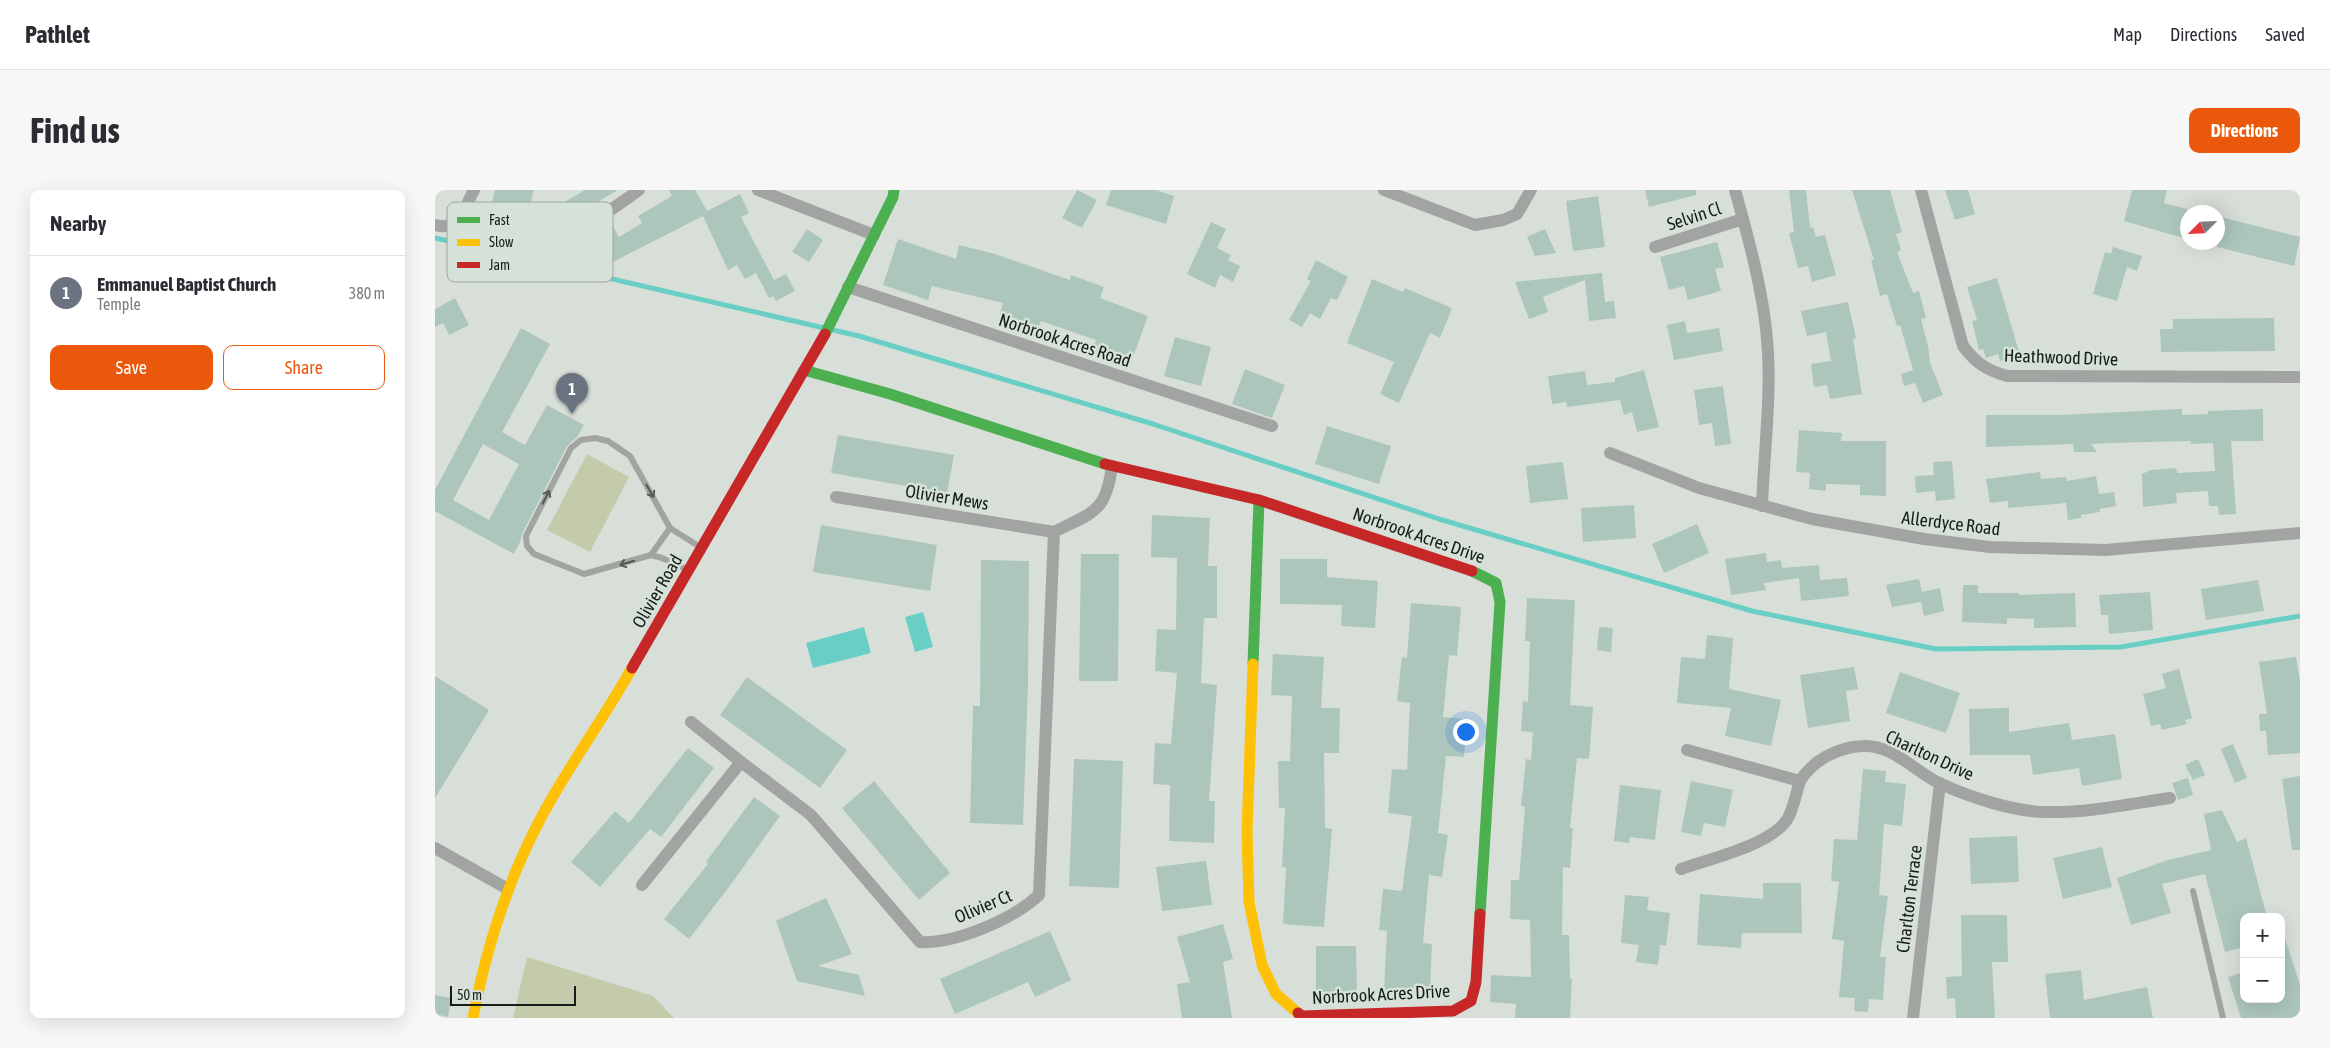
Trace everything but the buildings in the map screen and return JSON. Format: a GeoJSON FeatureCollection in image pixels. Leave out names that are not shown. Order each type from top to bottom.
{"type":"FeatureCollection","features":[{"type":"Feature","properties":{"kind":"street"},"geometry":{"type":"LineString","coordinates":[[468,202],[474,190]]}},
{"type":"Feature","properties":{"kind":"street"},"geometry":{"type":"LineString","coordinates":[[613,208],[639,190]]}},
{"type":"Feature","properties":{"kind":"street"},"geometry":{"type":"LineString","coordinates":[[759,190],[874,234]]}},
{"type":"Feature","properties":{"kind":"street","name":"Olivier Road"},"geometry":{"type":"LineString","coordinates":[[473,1018],[479,985],[507,889],[543,814],[625,681],[804,370],[814,356],[893,197],[894,190]]}},
{"type":"Feature","properties":{"kind":"street"},"geometry":{"type":"LineString","coordinates":[[1384,190],[1475,225],[1503,220],[1517,214],[1531,190]]}},
{"type":"Feature","properties":{"kind":"street"},"geometry":{"type":"LineString","coordinates":[[1735,190],[1753,261],[1767,338],[1767,392],[1761,506]]}},
{"type":"Feature","properties":{"kind":"street","name":"Heathwood Drive"},"geometry":{"type":"LineString","coordinates":[[1921,190],[1963,346],[1974,360],[1989,371],[2007,376],[2300,377]]}},
{"type":"Feature","properties":{"kind":"street","name":"Selvin Cl"},"geometry":{"type":"LineString","coordinates":[[1655,247],[1743,219]]}},
{"type":"Feature","properties":{"kind":"street","name":"Norbrook Acres Road"},"geometry":{"type":"LineString","coordinates":[[848,287],[1271,426]]}},
{"type":"Feature","properties":{"kind":"street","name":"Norbrook Acres Drive"},"geometry":{"type":"LineString","coordinates":[[804,370],[890,394],[1112,466],[1259,500],[1482,574],[1496,583],[1500,602],[1476,982],[1471,1001],[1453,1011],[1302,1016],[1276,994],[1262,965],[1249,902],[1247,831],[1259,500]]}},
{"type":"Feature","properties":{"kind":"street","name":"Allerdyce Road"},"geometry":{"type":"LineString","coordinates":[[1610,453],[1699,488],[1812,519],[1925,539],[1990,547],[2105,550],[2300,533]]}},
{"type":"Feature","properties":{"kind":"street"},"geometry":{"type":"LineString","coordinates":[[1054,532],[1098,509],[1109,488],[1112,466]]}},
{"type":"Feature","properties":{"kind":"street","name":"Olivier Mews"},"geometry":{"type":"LineString","coordinates":[[835,497],[1054,532]]}},
{"type":"Feature","properties":{"kind":"street","name":"Olivier Ct"},"geometry":{"type":"LineString","coordinates":[[691,722],[811,815],[920,942],[937,943],[1011,916],[1027,906],[1039,895],[1054,532]]}},
{"type":"Feature","properties":{"kind":"street","name":"Charlton Drive"},"geometry":{"type":"LineString","coordinates":[[1800,781],[1809,767],[1826,756],[1865,745],[1884,751],[1940,783],[2005,806],[2045,812],[2085,811],[2170,798]]}},
{"type":"Feature","properties":{"kind":"street"},"geometry":{"type":"LineString","coordinates":[[1681,869],[1755,843],[1776,831],[1787,819],[1800,781],[1687,750]]}},
{"type":"Feature","properties":{"kind":"street"},"geometry":{"type":"LineString","coordinates":[[642,885],[741,762]]}},
{"type":"Feature","properties":{"kind":"street","name":"Charlton Terrace"},"geometry":{"type":"LineString","coordinates":[[1913,1018],[1940,783]]}},
{"type":"Feature","properties":{"kind":"street"},"geometry":{"type":"LineString","coordinates":[[435,848],[507,889]]}},
{"type":"Feature","properties":{"kind":"lane"},"geometry":{"type":"LineString","coordinates":[[689,570],[651,555],[584,574],[534,554],[527,546],[526,536],[571,448],[581,440],[595,438],[608,441],[630,456],[670,528],[701,549]]}},
{"type":"Feature","properties":{"kind":"lane"},"geometry":{"type":"LineString","coordinates":[[651,555],[670,528]]}},
{"type":"Feature","properties":{"kind":"lane"},"geometry":{"type":"LineString","coordinates":[[2193,891],[2223,1018]]}},
{"type":"Feature","properties":{"kind":"green space"},"geometry":{"type":"Polygon","coordinates":[[[587,454],[629,477],[590,552],[547,530],[587,454]]]}},
{"type":"Feature","properties":{"kind":"green space"},"geometry":{"type":"Polygon","coordinates":[[[527,957],[653,996],[674,1018],[513,1018],[527,957]]]}},
{"type":"Feature","properties":{"kind":"water"},"geometry":{"type":"Polygon","coordinates":[[[923,612],[933,647],[915,652],[905,617],[923,612]]]}},
{"type":"Feature","properties":{"kind":"water"},"geometry":{"type":"Polygon","coordinates":[[[864,627],[871,653],[813,668],[806,643],[864,627]]]}},
{"type":"Feature","properties":{"kind":"waterway"},"geometry":{"type":"LineString","coordinates":[[435,238],[447,241]]}},
{"type":"Feature","properties":{"kind":"waterway"},"geometry":{"type":"LineString","coordinates":[[613,279],[859,336],[1153,424],[1439,519],[1752,611],[1936,649],[2121,647],[2300,616]]}},
{"type":"Feature","properties":{"kind":"traffic: fast"},"geometry":{"type":"LineString","coordinates":[[825,334],[893,197],[894,190]]}},
{"type":"Feature","properties":{"kind":"traffic: fast"},"geometry":{"type":"LineString","coordinates":[[804,370],[890,394],[1105,464]]}},
{"type":"Feature","properties":{"kind":"traffic: fast"},"geometry":{"type":"LineString","coordinates":[[1253,664],[1259,500]]}},
{"type":"Feature","properties":{"kind":"traffic: fast"},"geometry":{"type":"LineString","coordinates":[[1472,571],[1496,583],[1500,602],[1480,914]]}},
{"type":"Feature","properties":{"kind":"traffic: slow"},"geometry":{"type":"LineString","coordinates":[[1253,664],[1247,831],[1249,902],[1262,965],[1276,994],[1298,1013]]}},
{"type":"Feature","properties":{"kind":"traffic: slow"},"geometry":{"type":"LineString","coordinates":[[473,1018],[478,992],[500,913],[531,838],[553,795],[632,668]]}},
{"type":"Feature","properties":{"kind":"traffic: jam"},"geometry":{"type":"LineString","coordinates":[[632,668],[825,334]]}},
{"type":"Feature","properties":{"kind":"traffic: jam"},"geometry":{"type":"LineString","coordinates":[[1105,464],[1259,500],[1472,571]]}},
{"type":"Feature","properties":{"kind":"traffic: jam"},"geometry":{"type":"LineString","coordinates":[[1298,1013],[1302,1016],[1453,1011],[1471,1001],[1476,982],[1480,914]]}},
{"type":"Feature","properties":{"kind":"place","name":"Emmanuel Baptist Church"},"geometry":{"type":"Point","coordinates":[572,414]}}]}
